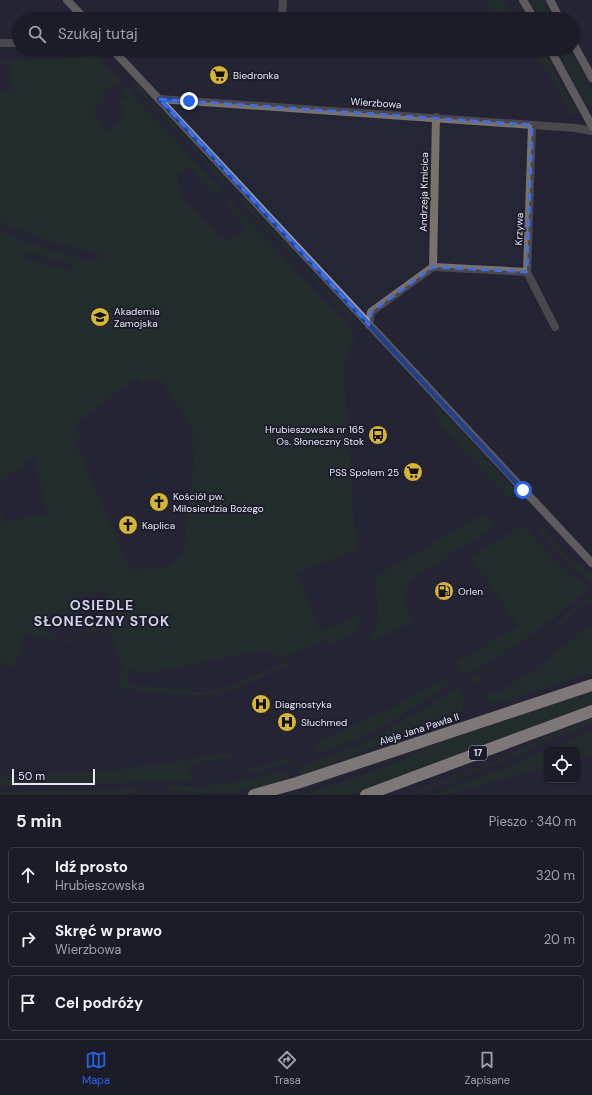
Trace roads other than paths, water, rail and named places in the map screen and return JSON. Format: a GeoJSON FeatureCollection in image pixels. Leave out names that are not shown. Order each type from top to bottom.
{"type":"FeatureCollection","features":[{"type":"Feature","properties":{"kind":"highway","name":"Aleje Jana Pawła II"},"geometry":{"type":"LineString","coordinates":[[254,795],[297,783],[592,685]]}},
{"type":"Feature","properties":{"kind":"highway","name":"17"},"geometry":{"type":"LineString","coordinates":[[366,795],[592,711]]}},
{"type":"Feature","properties":{"kind":"street"},"geometry":{"type":"LineString","coordinates":[[67,0],[78,12]]}},
{"type":"Feature","properties":{"kind":"street"},"geometry":{"type":"LineString","coordinates":[[283,12],[284,0]]}},
{"type":"Feature","properties":{"kind":"street"},"geometry":{"type":"LineString","coordinates":[[524,0],[530,12]]}},
{"type":"Feature","properties":{"kind":"street"},"geometry":{"type":"LineString","coordinates":[[550,0],[556,12]]}},
{"type":"Feature","properties":{"kind":"street"},"geometry":{"type":"LineString","coordinates":[[0,43],[12,43]]}},
{"type":"Feature","properties":{"kind":"street"},"geometry":{"type":"LineString","coordinates":[[119,56],[592,563]]}},
{"type":"Feature","properties":{"kind":"street"},"geometry":{"type":"LineString","coordinates":[[554,56],[592,126]]}},
{"type":"Feature","properties":{"kind":"street"},"geometry":{"type":"LineString","coordinates":[[580,56],[592,78]]}},
{"type":"Feature","properties":{"kind":"street","name":"Wierzbowa"},"geometry":{"type":"LineString","coordinates":[[159,99],[436,117],[576,128],[592,131]]}},
{"type":"Feature","properties":{"kind":"street","name":"Andrzeja Kmicica"},"geometry":{"type":"LineString","coordinates":[[433,266],[436,117]]}},
{"type":"Feature","properties":{"kind":"street","name":"Krzywa"},"geometry":{"type":"LineString","coordinates":[[532,125],[527,272],[555,327]]}},
{"type":"Feature","properties":{"kind":"street"},"geometry":{"type":"LineString","coordinates":[[370,325],[371,312],[433,266],[527,272]]}},
{"type":"Feature","properties":{"kind":"place","name":"Biedronka"},"geometry":{"type":"Point","coordinates":[219,75]}},
{"type":"Feature","properties":{"kind":"place","name":"Akademia Zamojska"},"geometry":{"type":"Point","coordinates":[100,317]}},
{"type":"Feature","properties":{"kind":"place","name":"Hrubieszowska nr 165 Os. Słoneczny Stok"},"geometry":{"type":"Point","coordinates":[378,435]}},
{"type":"Feature","properties":{"kind":"place","name":"PSS Społem 25"},"geometry":{"type":"Point","coordinates":[413,472]}},
{"type":"Feature","properties":{"kind":"place","name":"Kościół pw. Miłosierdzia Bożego"},"geometry":{"type":"Point","coordinates":[159,502]}},
{"type":"Feature","properties":{"kind":"place","name":"Kaplica"},"geometry":{"type":"Point","coordinates":[128,525]}},
{"type":"Feature","properties":{"kind":"place","name":"Orlen"},"geometry":{"type":"Point","coordinates":[444,591]}},
{"type":"Feature","properties":{"kind":"place","name":"Diagnostyka"},"geometry":{"type":"Point","coordinates":[261,704]}},
{"type":"Feature","properties":{"kind":"place","name":"Słuchmed"},"geometry":{"type":"Point","coordinates":[287,722]}},
{"type":"Feature","properties":{"kind":"district","name":"OSIEDLE SŁONECZNY STOK"},"geometry":{"type":"Point","coordinates":[102,614]}}]}
